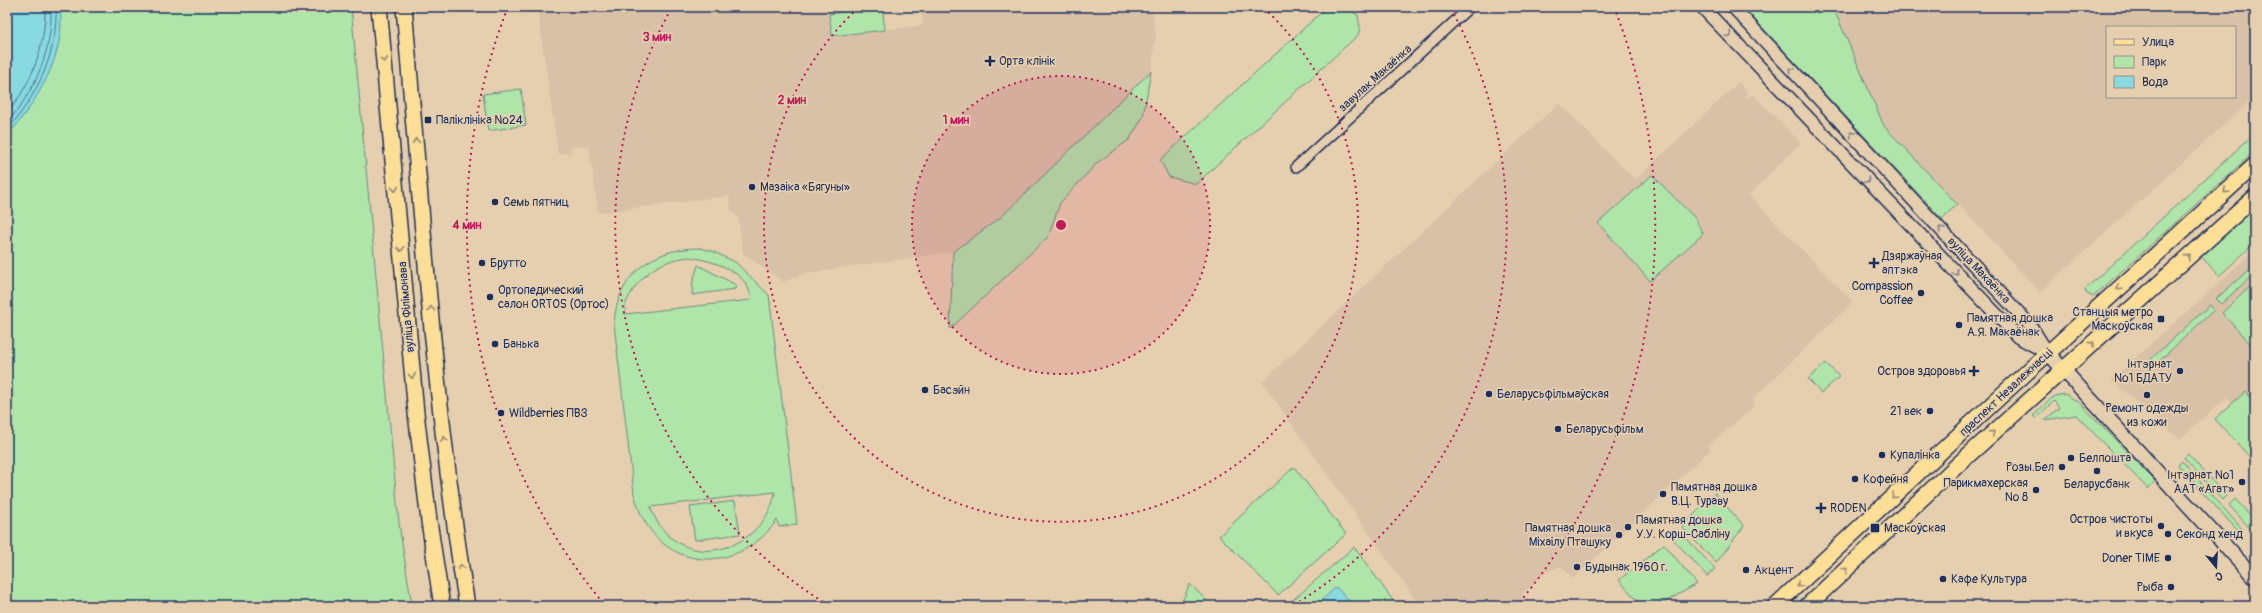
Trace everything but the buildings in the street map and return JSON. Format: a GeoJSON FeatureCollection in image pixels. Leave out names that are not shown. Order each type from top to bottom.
{"type":"FeatureCollection","features":[{"type":"Feature","properties":{"kind":"main road","name":"вуліца Філімонава"},"geometry":{"type":"LineString","coordinates":[[379,7],[416,413],[429,521],[442,606]]}},
{"type":"Feature","properties":{"kind":"main road","name":"вуліца Філімонава"},"geometry":{"type":"LineString","coordinates":[[404,7],[440,410],[452,517],[467,606]]}},
{"type":"Feature","properties":{"kind":"main road"},"geometry":{"type":"LineString","coordinates":[[382,38],[406,35]]}},
{"type":"Feature","properties":{"kind":"main road","name":"праспект Незалежнасці"},"geometry":{"type":"LineString","coordinates":[[1776,606],[2048,353],[2255,165]]}},
{"type":"Feature","properties":{"kind":"main road","name":"праспект Незалежнасці"},"geometry":{"type":"LineString","coordinates":[[1807,606],[2062,369],[2255,197]]}},
{"type":"Feature","properties":{"kind":"main road"},"geometry":{"type":"LineString","coordinates":[[2048,353],[2255,578]]}},
{"type":"Feature","properties":{"kind":"street","name":"завулак Макаёнка"},"geometry":{"type":"LineString","coordinates":[[1296,167],[1470,7]]}},
{"type":"Feature","properties":{"kind":"street","name":"вуліца Макаёнка"},"geometry":{"type":"LineString","coordinates":[[1702,7],[2018,337],[2048,353]]}},
{"type":"Feature","properties":{"kind":"street","name":"вуліца Макаёнка"},"geometry":{"type":"LineString","coordinates":[[1733,7],[2030,325],[2048,353]]}},
{"type":"Feature","properties":{"kind":"shaded area"},"geometry":{"type":"Polygon","coordinates":[[[537,7],[827,7],[832,37],[923,25],[921,7],[1152,7],[1156,36],[1151,71],[1001,217],[953,252],[806,273],[783,282],[743,253],[738,217],[731,211],[729,196],[598,213],[589,145],[570,147],[571,153],[558,154],[537,7]]]}},
{"type":"Feature","properties":{"kind":"shaded area"},"geometry":{"type":"Polygon","coordinates":[[[1833,7],[2255,7],[2255,97],[2040,292],[1884,126],[1833,7]]]}},
{"type":"Feature","properties":{"kind":"shaded area"},"geometry":{"type":"Polygon","coordinates":[[[1739,82],[1748,93],[1745,95],[1747,98],[1753,94],[1801,143],[1749,195],[1853,302],[1754,398],[1753,408],[1708,446],[1711,449],[1573,579],[1561,566],[1546,572],[1522,594],[1533,606],[1420,606],[1262,382],[1559,103],[1635,180],[1739,82]]]}},
{"type":"Feature","properties":{"kind":"shaded area"},"geometry":{"type":"Polygon","coordinates":[[[2255,250],[2255,428],[2227,397],[2180,439],[2111,380],[2255,250]]]}},
{"type":"Feature","properties":{"kind":"green space"},"geometry":{"type":"Polygon","coordinates":[[[7,7],[351,7],[399,524],[412,606],[7,606],[7,7]]]}},
{"type":"Feature","properties":{"kind":"green space"},"geometry":{"type":"Polygon","coordinates":[[[882,7],[885,30],[832,36],[829,14],[882,7]]]}},
{"type":"Feature","properties":{"kind":"green space"},"geometry":{"type":"Polygon","coordinates":[[[1327,7],[1344,7],[1358,15],[1360,29],[1358,35],[1196,184],[1169,177],[1160,160],[1327,7]]]}},
{"type":"Feature","properties":{"kind":"green space"},"geometry":{"type":"Polygon","coordinates":[[[1743,7],[1833,7],[1884,126],[1957,204],[1942,219],[1743,7]]]}},
{"type":"Feature","properties":{"kind":"green space"},"geometry":{"type":"Polygon","coordinates":[[[1151,71],[1143,117],[1129,140],[1098,162],[1060,203],[1048,237],[950,329],[953,252],[1001,217],[1151,71]]]}},
{"type":"Feature","properties":{"kind":"green space"},"geometry":{"type":"Polygon","coordinates":[[[521,89],[526,125],[488,131],[483,94],[521,89]]]}},
{"type":"Feature","properties":{"kind":"green space"},"geometry":{"type":"Polygon","coordinates":[[[2255,133],[2255,151],[2093,297],[2086,293],[2085,289],[2255,133]]]}},
{"type":"Feature","properties":{"kind":"green space"},"geometry":{"type":"Polygon","coordinates":[[[1652,175],[1695,218],[1703,234],[1650,281],[1598,223],[1652,175]]]}},
{"type":"Feature","properties":{"kind":"green space"},"geometry":{"type":"Polygon","coordinates":[[[2255,208],[2255,243],[2219,276],[2201,256],[2255,208]]]}},
{"type":"Feature","properties":{"kind":"green space"},"geometry":{"type":"Polygon","coordinates":[[[700,248],[712,251],[735,262],[769,295],[797,524],[779,527],[777,520],[762,537],[745,549],[726,557],[706,559],[687,556],[669,548],[653,534],[641,514],[634,494],[614,324],[617,307],[622,291],[630,278],[640,268],[652,259],[683,249],[700,248]],[[690,257],[664,263],[642,278],[636,285],[626,303],[625,314],[751,300],[749,290],[744,282],[729,269],[709,261],[690,257]],[[775,492],[650,507],[663,530],[681,544],[698,550],[715,550],[732,545],[747,536],[760,524],[770,509],[775,492]]]}},
{"type":"Feature","properties":{"kind":"green space"},"geometry":{"type":"Polygon","coordinates":[[[2255,264],[2255,273],[2221,304],[2216,299],[2255,264]]]}},
{"type":"Feature","properties":{"kind":"green space"},"geometry":{"type":"Polygon","coordinates":[[[698,265],[736,285],[735,289],[692,295],[693,281],[698,265]]]}},
{"type":"Feature","properties":{"kind":"green space"},"geometry":{"type":"Polygon","coordinates":[[[2255,282],[2255,341],[2251,345],[2222,313],[2255,282]]]}},
{"type":"Feature","properties":{"kind":"green space"},"geometry":{"type":"Polygon","coordinates":[[[2210,305],[2214,310],[2156,364],[2151,359],[2210,305]]]}},
{"type":"Feature","properties":{"kind":"green space"},"geometry":{"type":"Polygon","coordinates":[[[1826,363],[1839,377],[1821,393],[1808,379],[1826,363]]]}},
{"type":"Feature","properties":{"kind":"green space"},"geometry":{"type":"Polygon","coordinates":[[[2245,392],[2255,403],[2255,463],[2215,419],[2245,392]]]}},
{"type":"Feature","properties":{"kind":"green space"},"geometry":{"type":"Polygon","coordinates":[[[2065,394],[2080,403],[2155,481],[2148,489],[2076,415],[2045,420],[2059,408],[2054,401],[2036,418],[2033,416],[2054,396],[2065,394]]]}},
{"type":"Feature","properties":{"kind":"green space"},"geometry":{"type":"Polygon","coordinates":[[[2188,454],[2226,496],[2222,500],[2184,458],[2188,454]]]}},
{"type":"Feature","properties":{"kind":"green space"},"geometry":{"type":"Polygon","coordinates":[[[2182,461],[2242,529],[2239,532],[2178,465],[2182,461]]]}},
{"type":"Feature","properties":{"kind":"green space"},"geometry":{"type":"Polygon","coordinates":[[[1294,467],[1346,534],[1278,595],[1219,536],[1294,467]]]}},
{"type":"Feature","properties":{"kind":"green space"},"geometry":{"type":"Polygon","coordinates":[[[1715,493],[1744,526],[1716,563],[1682,527],[1715,493]]]}},
{"type":"Feature","properties":{"kind":"green space"},"geometry":{"type":"Polygon","coordinates":[[[2235,499],[2255,520],[2255,534],[2229,505],[2235,499]]]}},
{"type":"Feature","properties":{"kind":"green space"},"geometry":{"type":"Polygon","coordinates":[[[735,501],[740,534],[695,540],[690,507],[735,501]]]}},
{"type":"Feature","properties":{"kind":"green space"},"geometry":{"type":"Polygon","coordinates":[[[1680,531],[1715,569],[1707,576],[1672,538],[1680,531]]]}},
{"type":"Feature","properties":{"kind":"green space"},"geometry":{"type":"Polygon","coordinates":[[[1664,544],[1697,584],[1658,606],[1642,606],[1619,580],[1664,544]]]}},
{"type":"Feature","properties":{"kind":"green space"},"geometry":{"type":"Polygon","coordinates":[[[1354,547],[1397,606],[1286,606],[1354,547]]]}},
{"type":"Feature","properties":{"kind":"green space"},"geometry":{"type":"Polygon","coordinates":[[[1190,584],[1212,606],[1180,606],[1190,584]]]}},
{"type":"Feature","properties":{"kind":"water"},"geometry":{"type":"Polygon","coordinates":[[[7,7],[60,7],[61,25],[59,42],[54,60],[39,93],[7,136],[7,7]]]}},
{"type":"Feature","properties":{"kind":"water"},"geometry":{"type":"Polygon","coordinates":[[[1336,587],[1354,606],[1316,606],[1336,587]]]}},
{"type":"Feature","properties":{"kind":"place","name":"Орта клінік"},"geometry":{"type":"Point","coordinates":[990,61]}},
{"type":"Feature","properties":{"kind":"place","name":"Паліклініка №24"},"geometry":{"type":"Point","coordinates":[428,120]}},
{"type":"Feature","properties":{"kind":"place","name":"Мазаіка «Бягуны»"},"geometry":{"type":"Point","coordinates":[752,187]}},
{"type":"Feature","properties":{"kind":"place","name":"Семь пятниц"},"geometry":{"type":"Point","coordinates":[495,202]}},
{"type":"Feature","properties":{"kind":"place","name":"Брутто"},"geometry":{"type":"Point","coordinates":[482,263]}},
{"type":"Feature","properties":{"kind":"place","name":"Дзяржаўная аптэка"},"geometry":{"type":"Point","coordinates":[1874,263]}},
{"type":"Feature","properties":{"kind":"place","name":"Compassion Coffee"},"geometry":{"type":"Point","coordinates":[1921,293]}},
{"type":"Feature","properties":{"kind":"place","name":"Ортопедический салон ORTOS (Ортос)"},"geometry":{"type":"Point","coordinates":[490,297]}},
{"type":"Feature","properties":{"kind":"place","name":"Станцыя метро Маскоўская"},"geometry":{"type":"Point","coordinates":[2161,319]}},
{"type":"Feature","properties":{"kind":"place","name":"Памятная дошка А.Я. Макаёнак"},"geometry":{"type":"Point","coordinates":[1959,325]}},
{"type":"Feature","properties":{"kind":"place","name":"Банька"},"geometry":{"type":"Point","coordinates":[495,344]}},
{"type":"Feature","properties":{"kind":"place","name":"Остров здоровья"},"geometry":{"type":"Point","coordinates":[1974,371]}},
{"type":"Feature","properties":{"kind":"place","name":"Інтэрнат №1 БДАТУ"},"geometry":{"type":"Point","coordinates":[2180,371]}},
{"type":"Feature","properties":{"kind":"place","name":"Басэйн"},"geometry":{"type":"Point","coordinates":[925,390]}},
{"type":"Feature","properties":{"kind":"place","name":"Беларусьфільмаўская"},"geometry":{"type":"Point","coordinates":[1489,394]}},
{"type":"Feature","properties":{"kind":"place","name":"Ремонт одежды из кожи"},"geometry":{"type":"Point","coordinates":[2147,395]}},
{"type":"Feature","properties":{"kind":"place","name":"21 век"},"geometry":{"type":"Point","coordinates":[1930,411]}},
{"type":"Feature","properties":{"kind":"place","name":"Wildberries ПВЗ"},"geometry":{"type":"Point","coordinates":[501,413]}},
{"type":"Feature","properties":{"kind":"place","name":"Беларусьфільм"},"geometry":{"type":"Point","coordinates":[1558,429]}},
{"type":"Feature","properties":{"kind":"place","name":"Купалiнка"},"geometry":{"type":"Point","coordinates":[1882,455]}},
{"type":"Feature","properties":{"kind":"place","name":"Белпошта"},"geometry":{"type":"Point","coordinates":[2071,458]}},
{"type":"Feature","properties":{"kind":"place","name":"Розы.Бел"},"geometry":{"type":"Point","coordinates":[2062,467]}},
{"type":"Feature","properties":{"kind":"place","name":"Беларусбанк"},"geometry":{"type":"Point","coordinates":[2097,471]}},
{"type":"Feature","properties":{"kind":"place","name":"Кофейня"},"geometry":{"type":"Point","coordinates":[1855,479]}},
{"type":"Feature","properties":{"kind":"place","name":"Інтэрнат №1 ААТ «Агат»"},"geometry":{"type":"Point","coordinates":[2242,482]}},
{"type":"Feature","properties":{"kind":"place","name":"Парикмахерская № 8"},"geometry":{"type":"Point","coordinates":[2036,490]}},
{"type":"Feature","properties":{"kind":"place","name":"Памятная дошка В.Ц. Тураву"},"geometry":{"type":"Point","coordinates":[1663,494]}},
{"type":"Feature","properties":{"kind":"place","name":"RODEN"},"geometry":{"type":"Point","coordinates":[1821,508]}},
{"type":"Feature","properties":{"kind":"place","name":"Остров чистоты и вкуса"},"geometry":{"type":"Point","coordinates":[2161,526]}},
{"type":"Feature","properties":{"kind":"place","name":"Памятная дошка У.У. Корш-Сабліну"},"geometry":{"type":"Point","coordinates":[1628,527]}},
{"type":"Feature","properties":{"kind":"place","name":"Маскоўская"},"geometry":{"type":"Point","coordinates":[1875,528]}},
{"type":"Feature","properties":{"kind":"place","name":"Секонд хенд"},"geometry":{"type":"Point","coordinates":[2168,534]}},
{"type":"Feature","properties":{"kind":"place","name":"Памятная дошка Міхаілу Пташуку"},"geometry":{"type":"Point","coordinates":[1619,535]}},
{"type":"Feature","properties":{"kind":"place","name":"Doner TIME"},"geometry":{"type":"Point","coordinates":[2168,558]}},
{"type":"Feature","properties":{"kind":"place","name":"Будынак 1960 г."},"geometry":{"type":"Point","coordinates":[1577,567]}},
{"type":"Feature","properties":{"kind":"place","name":"Акцент"},"geometry":{"type":"Point","coordinates":[1746,570]}},
{"type":"Feature","properties":{"kind":"place","name":"Кафе Культура"},"geometry":{"type":"Point","coordinates":[1943,579]}},
{"type":"Feature","properties":{"kind":"place","name":"Рыба"},"geometry":{"type":"Point","coordinates":[2171,587]}}]}
